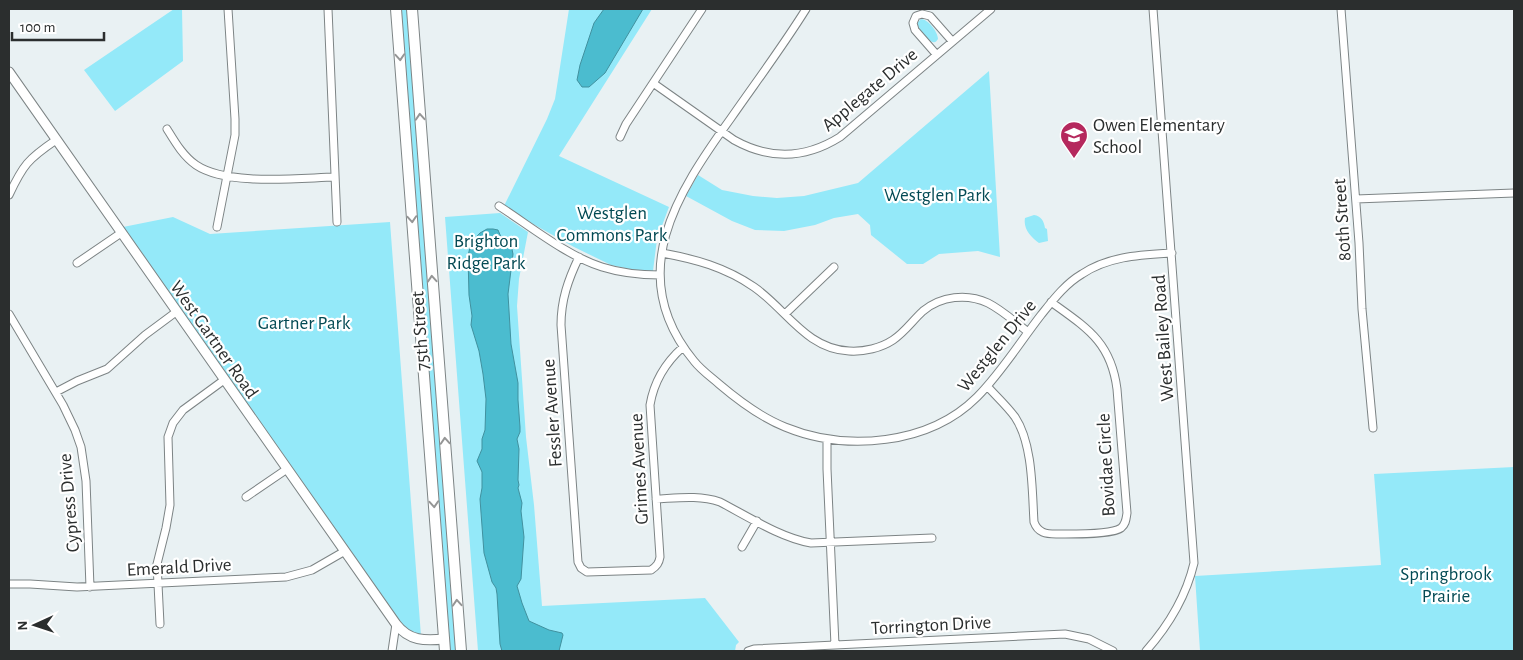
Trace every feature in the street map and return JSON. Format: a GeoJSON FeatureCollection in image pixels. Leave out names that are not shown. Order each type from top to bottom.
{"type":"FeatureCollection","features":[{"type":"Feature","properties":{"kind":"main road","name":"75th Street"},"geometry":{"type":"LineString","coordinates":[[396,9],[445,651]]}},
{"type":"Feature","properties":{"kind":"main road","name":"75th Street"},"geometry":{"type":"LineString","coordinates":[[412,9],[461,651]]}},
{"type":"Feature","properties":{"kind":"street"},"geometry":{"type":"LineString","coordinates":[[217,227],[235,135],[228,9]]}},
{"type":"Feature","properties":{"kind":"street"},"geometry":{"type":"LineString","coordinates":[[328,9],[337,222]]}},
{"type":"Feature","properties":{"kind":"street"},"geometry":{"type":"LineString","coordinates":[[620,137],[626,124],[702,9]]}},
{"type":"Feature","properties":{"kind":"street","name":"Westglen Drive"},"geometry":{"type":"LineString","coordinates":[[806,9],[696,168],[667,228],[662,253],[660,275],[663,300],[676,335],[683,347],[706,373],[751,409],[783,427],[828,440],[886,439],[927,430],[967,406],[986,386],[1052,302],[1068,284],[1081,274],[1101,264],[1126,257],[1172,253]]}},
{"type":"Feature","properties":{"kind":"street","name":"Applegate Drive"},"geometry":{"type":"LineString","coordinates":[[653,84],[745,146],[766,153],[795,154],[819,148],[833,141],[854,126],[991,9]]}},
{"type":"Feature","properties":{"kind":"street","name":"West Bailey Road"},"geometry":{"type":"LineString","coordinates":[[1146,651],[1164,629],[1181,602],[1191,577],[1194,563],[1153,9]]}},
{"type":"Feature","properties":{"kind":"street","name":"80th Street"},"geometry":{"type":"LineString","coordinates":[[1341,9],[1356,199],[1362,309],[1373,428]]}},
{"type":"Feature","properties":{"kind":"street"},"geometry":{"type":"LineString","coordinates":[[936,54],[915,30],[913,23],[916,16],[922,14],[930,16],[952,41]]}},
{"type":"Feature","properties":{"kind":"street","name":"West Gartner Road"},"geometry":{"type":"LineString","coordinates":[[9,72],[396,624],[406,634],[415,639],[444,639]]}},
{"type":"Feature","properties":{"kind":"street"},"geometry":{"type":"LineString","coordinates":[[167,129],[184,155],[195,164],[210,171],[247,178],[272,179],[335,176]]}},
{"type":"Feature","properties":{"kind":"street"},"geometry":{"type":"LineString","coordinates":[[9,195],[11,186],[26,162],[56,140]]}},
{"type":"Feature","properties":{"kind":"street"},"geometry":{"type":"LineString","coordinates":[[1356,199],[1514,193]]}},
{"type":"Feature","properties":{"kind":"street"},"geometry":{"type":"LineString","coordinates":[[499,206],[593,264],[641,275],[660,275]]}},
{"type":"Feature","properties":{"kind":"street"},"geometry":{"type":"LineString","coordinates":[[77,263],[122,233]]}},
{"type":"Feature","properties":{"kind":"street"},"geometry":{"type":"LineString","coordinates":[[662,253],[693,259],[726,270],[768,297],[811,338],[830,347],[849,351],[869,349],[891,341],[925,310],[943,300],[956,297],[969,298],[989,304],[1028,332]]}},
{"type":"Feature","properties":{"kind":"street","name":"Fessler Avenue"},"geometry":{"type":"LineString","coordinates":[[579,257],[570,275],[564,294],[560,325],[578,562],[581,568],[592,572],[646,570],[655,567]]}},
{"type":"Feature","properties":{"kind":"street"},"geometry":{"type":"LineString","coordinates":[[785,314],[834,267]]}},
{"type":"Feature","properties":{"kind":"street","name":"Bovidae Circle"},"geometry":{"type":"LineString","coordinates":[[986,386],[1011,412],[1024,435],[1028,451],[1034,522],[1038,529],[1044,534],[1056,534],[1112,531],[1122,526],[1126,521],[1127,514],[1117,389],[1113,367],[1106,351],[1092,333],[1052,302]]}},
{"type":"Feature","properties":{"kind":"street"},"geometry":{"type":"LineString","coordinates":[[56,392],[107,369],[145,335],[176,312]]}},
{"type":"Feature","properties":{"kind":"street","name":"Cypress Drive"},"geometry":{"type":"LineString","coordinates":[[9,314],[56,392],[75,430],[81,447],[84,466],[90,587]]}},
{"type":"Feature","properties":{"kind":"street","name":"Grimes Avenue"},"geometry":{"type":"LineString","coordinates":[[655,567],[659,562],[660,556],[650,416],[652,397],[658,377],[683,347]]}},
{"type":"Feature","properties":{"kind":"street"},"geometry":{"type":"LineString","coordinates":[[160,624],[157,564],[170,505],[167,444],[170,431],[182,410],[224,380]]}},
{"type":"Feature","properties":{"kind":"street"},"geometry":{"type":"LineString","coordinates":[[828,440],[827,469],[834,645]]}},
{"type":"Feature","properties":{"kind":"street"},"geometry":{"type":"LineString","coordinates":[[246,497],[287,469]]}},
{"type":"Feature","properties":{"kind":"street"},"geometry":{"type":"LineString","coordinates":[[656,499],[694,497],[711,499],[801,542],[830,543],[932,538]]}},
{"type":"Feature","properties":{"kind":"street"},"geometry":{"type":"LineString","coordinates":[[742,548],[757,521]]}},
{"type":"Feature","properties":{"kind":"street","name":"Emerald Drive"},"geometry":{"type":"LineString","coordinates":[[9,584],[90,587],[294,575],[312,570],[345,551]]}},
{"type":"Feature","properties":{"kind":"street"},"geometry":{"type":"LineString","coordinates":[[392,651],[396,624]]}},
{"type":"Feature","properties":{"kind":"street","name":"Torrington Drive"},"geometry":{"type":"LineString","coordinates":[[748,651],[754,649],[1065,634],[1089,639],[1113,651]]}},
{"type":"Feature","properties":{"kind":"green space"},"geometry":{"type":"Polygon","coordinates":[[[174,9],[182,9],[183,61],[115,111],[84,70],[174,9]]]}},
{"type":"Feature","properties":{"kind":"green space"},"geometry":{"type":"Polygon","coordinates":[[[400,9],[408,9],[457,651],[449,651],[400,9]]]}},
{"type":"Feature","properties":{"kind":"green space","name":"Westglen Commons Park"},"geometry":{"type":"Polygon","coordinates":[[[569,9],[652,9],[559,156],[669,207],[657,239],[653,271],[634,270],[611,265],[574,247],[504,206],[555,99],[569,9]]]}},
{"type":"Feature","properties":{"kind":"green space"},"geometry":{"type":"Polygon","coordinates":[[[921,19],[929,23],[938,36],[935,42],[930,41],[919,28],[917,23],[921,19]]]}},
{"type":"Feature","properties":{"kind":"green space","name":"Westglen Park"},"geometry":{"type":"Polygon","coordinates":[[[989,71],[1000,257],[978,251],[939,254],[923,264],[907,264],[871,235],[870,225],[858,214],[784,231],[755,230],[732,221],[686,196],[698,175],[722,190],[777,198],[804,196],[858,183],[989,71]]]}},
{"type":"Feature","properties":{"kind":"green space","name":"Brighton Ridge Park"},"geometry":{"type":"Polygon","coordinates":[[[500,213],[528,232],[519,279],[517,306],[526,437],[534,505],[542,606],[705,598],[739,642],[736,645],[735,651],[478,651],[445,217],[500,213]]]}},
{"type":"Feature","properties":{"kind":"green space"},"geometry":{"type":"Polygon","coordinates":[[[1034,215],[1039,216],[1043,221],[1047,229],[1048,241],[1039,243],[1026,229],[1025,218],[1034,215]]]}},
{"type":"Feature","properties":{"kind":"green space","name":"Gartner Park"},"geometry":{"type":"Polygon","coordinates":[[[173,217],[210,234],[390,222],[421,636],[414,635],[405,628],[123,227],[173,217]]]}},
{"type":"Feature","properties":{"kind":"green space","name":"Springbrook Prairie"},"geometry":{"type":"Polygon","coordinates":[[[1514,467],[1514,651],[1200,651],[1195,576],[1381,565],[1374,474],[1514,467]]]}},
{"type":"Feature","properties":{"kind":"shaded area"},"geometry":{"type":"Polygon","coordinates":[[[604,9],[643,9],[605,73],[589,87],[582,87],[577,80],[580,65],[594,23],[604,9]]]}},
{"type":"Feature","properties":{"kind":"shaded area"},"geometry":{"type":"Polygon","coordinates":[[[487,229],[498,230],[501,237],[510,240],[513,254],[508,294],[511,344],[518,383],[520,432],[517,439],[519,449],[518,488],[522,503],[524,537],[521,579],[517,586],[529,621],[549,630],[562,633],[559,651],[502,651],[496,588],[492,582],[484,553],[480,499],[482,472],[477,461],[482,449],[482,439],[485,430],[486,399],[479,351],[471,325],[468,256],[474,239],[487,229]]]}},
{"type":"Feature","properties":{"kind":"place","name":"Owen Elementary School"},"geometry":{"type":"Point","coordinates":[1074,159]}}]}
